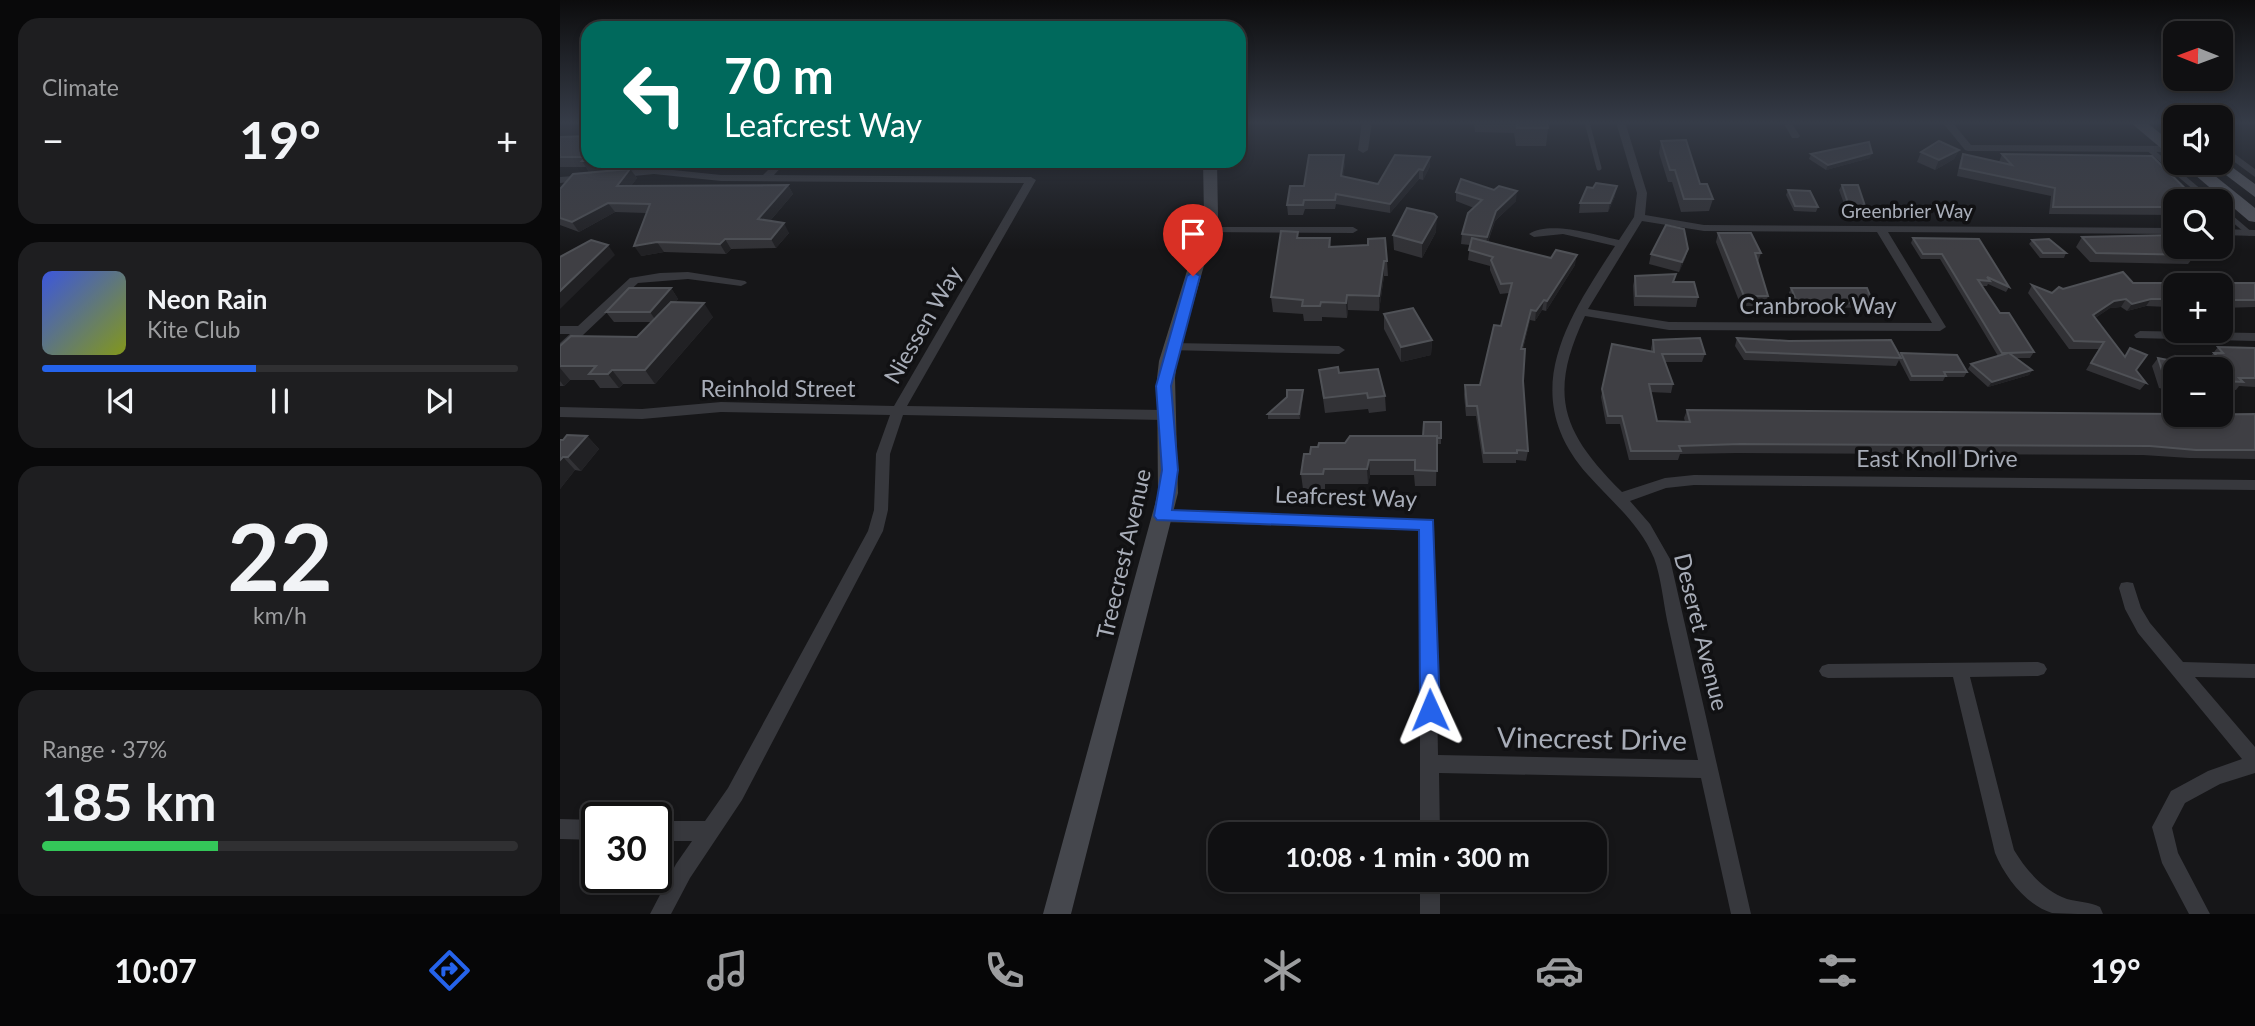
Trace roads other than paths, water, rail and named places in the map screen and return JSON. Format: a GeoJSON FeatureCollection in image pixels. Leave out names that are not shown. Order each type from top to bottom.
{"type":"FeatureCollection","features":[{"type":"Feature","properties":{"kind":"main road"},"geometry":{"type":"LineString","coordinates":[[2201,175],[2253,228]]}},
{"type":"Feature","properties":{"kind":"main road"},"geometry":{"type":"LineString","coordinates":[[2233,175],[2255,192]]}},
{"type":"Feature","properties":{"kind":"street"},"geometry":{"type":"LineString","coordinates":[[1633,165],[1642,193],[1639,217]]}},
{"type":"Feature","properties":{"kind":"street"},"geometry":{"type":"LineString","coordinates":[[767,177],[775,168]]}},
{"type":"Feature","properties":{"kind":"street","name":"Treecrest Avenue"},"geometry":{"type":"LineString","coordinates":[[1058,914],[1163,516],[1170,470],[1163,386],[1172,346],[1207,229],[1212,198],[1210,168]]}},
{"type":"Feature","properties":{"kind":"street","name":"Niessen Way"},"geometry":{"type":"LineString","coordinates":[[560,180],[654,171],[721,178],[1031,180],[898,410],[883,454],[881,510],[874,531],[734,794],[660,914]]}},
{"type":"Feature","properties":{"kind":"street","name":"Greenbrier Way"},"geometry":{"type":"LineString","coordinates":[[1639,217],[1704,228],[2163,231]]}},
{"type":"Feature","properties":{"kind":"street","name":"Deseret Avenue"},"geometry":{"type":"LineString","coordinates":[[1639,217],[1564,344],[1559,361],[1557,398],[1562,420],[1579,455],[1644,524],[1662,559],[1741,914]]}},
{"type":"Feature","properties":{"kind":"street","name":"Cranbrook Way"},"geometry":{"type":"LineString","coordinates":[[1582,312],[1669,326],[1940,327],[1880,228]]}},
{"type":"Feature","properties":{"kind":"street"},"geometry":{"type":"LineString","coordinates":[[2233,230],[2253,228]]}},
{"type":"Feature","properties":{"kind":"street"},"geometry":{"type":"LineString","coordinates":[[1207,229],[1353,230]]}},
{"type":"Feature","properties":{"kind":"street"},"geometry":{"type":"LineString","coordinates":[[1534,234],[1563,231],[1623,244]]}},
{"type":"Feature","properties":{"kind":"street"},"geometry":{"type":"LineString","coordinates":[[560,351],[634,280],[711,278],[741,283]]}},
{"type":"Feature","properties":{"kind":"street"},"geometry":{"type":"LineString","coordinates":[[560,330],[583,330]]}},
{"type":"Feature","properties":{"kind":"street"},"geometry":{"type":"LineString","coordinates":[[2140,335],[2255,337]]}},
{"type":"Feature","properties":{"kind":"street"},"geometry":{"type":"LineString","coordinates":[[1172,346],[1339,349]]}},
{"type":"Feature","properties":{"kind":"street","name":"Reinhold Street"},"geometry":{"type":"LineString","coordinates":[[560,412],[642,414],[721,407],[1164,415]]}},
{"type":"Feature","properties":{"kind":"street","name":"East Knoll Drive"},"geometry":{"type":"LineString","coordinates":[[1621,498],[1665,483],[1694,480],[2255,485]]}},
{"type":"Feature","properties":{"kind":"street","name":"Leafcrest Way"},"geometry":{"type":"LineString","coordinates":[[1163,516],[1427,524],[1430,822]]}},
{"type":"Feature","properties":{"kind":"street"},"geometry":{"type":"LineString","coordinates":[[2127,588],[2133,610],[2144,628],[2255,762],[2215,777],[2178,797],[2162,827],[2169,856],[2200,914]]}},
{"type":"Feature","properties":{"kind":"street"},"geometry":{"type":"LineString","coordinates":[[1828,671],[2038,669]]}},
{"type":"Feature","properties":{"kind":"street"},"geometry":{"type":"LineString","coordinates":[[2176,669],[2255,671]]}},
{"type":"Feature","properties":{"kind":"street"},"geometry":{"type":"LineString","coordinates":[[1960,670],[2005,853],[2012,868],[2039,895],[2063,908],[2093,914]]}},
{"type":"Feature","properties":{"kind":"street","name":"Vinecrest Drive"},"geometry":{"type":"LineString","coordinates":[[1430,764],[1710,769]]}},
{"type":"Feature","properties":{"kind":"street"},"geometry":{"type":"LineString","coordinates":[[560,830],[581,830]]}},
{"type":"Feature","properties":{"kind":"street"},"geometry":{"type":"LineString","coordinates":[[672,831],[710,831]]}},
{"type":"Feature","properties":{"kind":"street"},"geometry":{"type":"LineString","coordinates":[[1430,892],[1430,914]]}},
{"type":"Feature","properties":{"kind":"lane"},"geometry":{"type":"LineString","coordinates":[[2167,165],[2196,189]]}},
{"type":"Feature","properties":{"kind":"lane"},"geometry":{"type":"LineString","coordinates":[[2233,216],[2253,228]]}}]}
